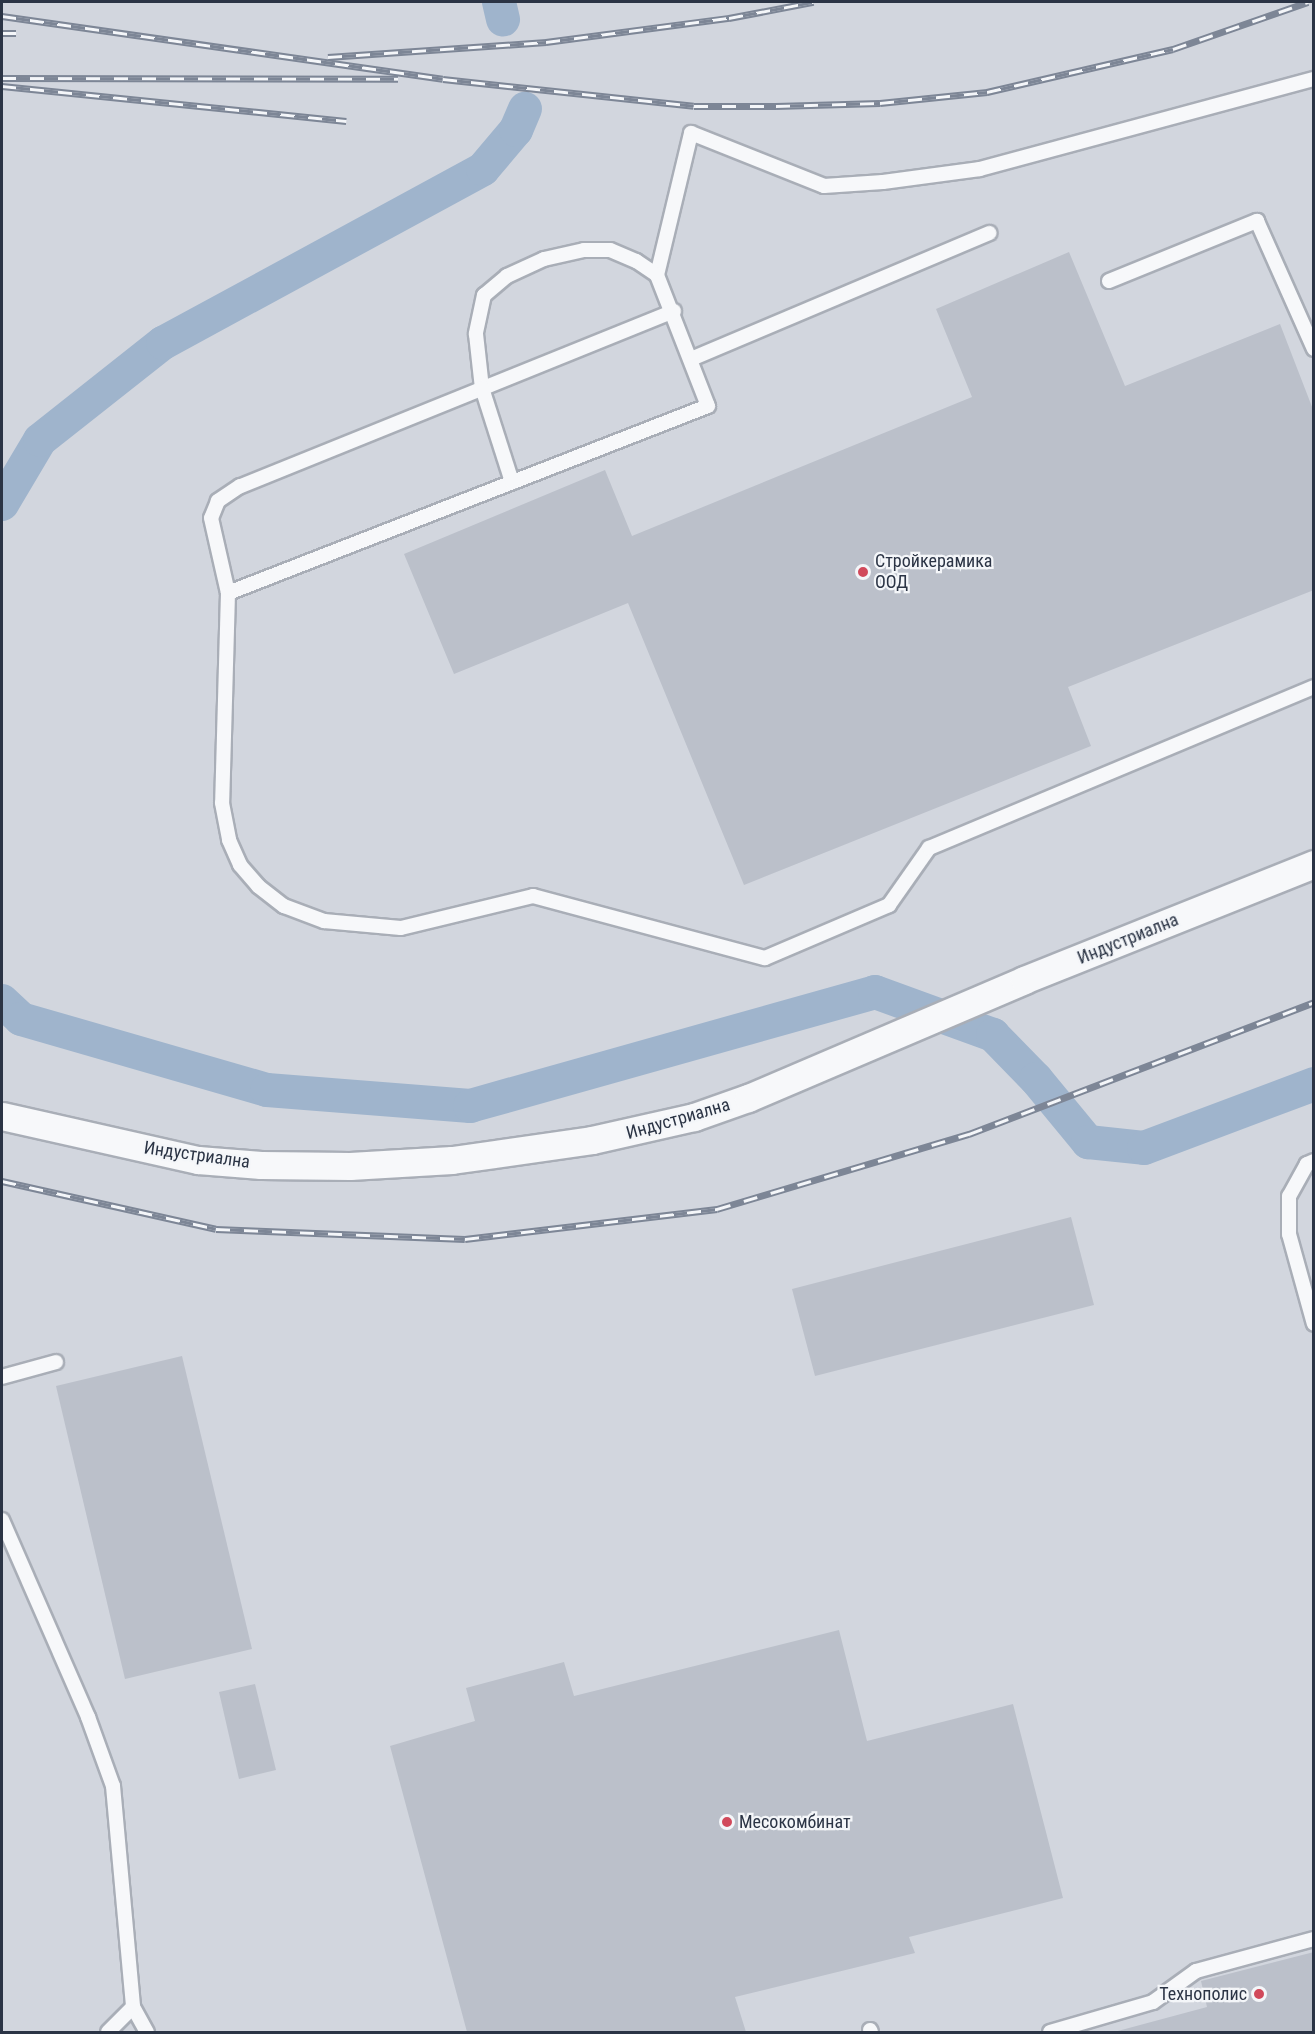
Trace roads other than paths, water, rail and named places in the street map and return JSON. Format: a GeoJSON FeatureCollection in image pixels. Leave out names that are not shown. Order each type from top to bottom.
{"type":"FeatureCollection","features":[{"type":"Feature","properties":{"kind":"street","name":"Индустриална"},"geometry":{"type":"LineString","coordinates":[[2,1116],[198,1160],[350,1166],[452,1160],[525,1152],[694,1118],[1024,980],[1314,864]]}},
{"type":"Feature","properties":{"kind":"lane"},"geometry":{"type":"LineString","coordinates":[[657,275],[691,133],[824,186],[883,182],[980,169],[1314,79]]}},
{"type":"Feature","properties":{"kind":"lane"},"geometry":{"type":"LineString","coordinates":[[1109,281],[1257,221],[1314,349]]}},
{"type":"Feature","properties":{"kind":"lane"},"geometry":{"type":"LineString","coordinates":[[691,359],[990,233]]}},
{"type":"Feature","properties":{"kind":"lane"},"geometry":{"type":"LineString","coordinates":[[228,593],[708,406],[674,311],[657,275],[610,250],[584,250],[544,259],[507,276],[484,295],[476,334],[482,388],[512,482]]}},
{"type":"Feature","properties":{"kind":"lane"},"geometry":{"type":"LineString","coordinates":[[674,311],[240,486],[218,501],[211,519],[228,593],[222,803],[229,840],[240,865],[258,886],[284,906],[324,921],[401,928],[533,896],[765,958],[890,904],[929,848],[1314,687]]}},
{"type":"Feature","properties":{"kind":"lane"},"geometry":{"type":"LineString","coordinates":[[1314,1161],[1307,1164],[1289,1196],[1289,1234],[1314,1324]]}},
{"type":"Feature","properties":{"kind":"lane"},"geometry":{"type":"LineString","coordinates":[[2,1377],[56,1362]]}},
{"type":"Feature","properties":{"kind":"lane"},"geometry":{"type":"LineString","coordinates":[[2,1520],[88,1717],[113,1786],[133,2007],[147,2032]]}},
{"type":"Feature","properties":{"kind":"lane"},"geometry":{"type":"LineString","coordinates":[[1050,2032],[1153,2002],[1196,1971],[1314,1939]]}},
{"type":"Feature","properties":{"kind":"lane"},"geometry":{"type":"LineString","coordinates":[[108,2032],[133,2007]]}},
{"type":"Feature","properties":{"kind":"waterway"},"geometry":{"type":"LineString","coordinates":[[499,2],[503,20]]}},
{"type":"Feature","properties":{"kind":"waterway"},"geometry":{"type":"LineString","coordinates":[[2,504],[40,440],[163,343],[483,169],[516,130],[525,109]]}},
{"type":"Feature","properties":{"kind":"waterway"},"geometry":{"type":"LineString","coordinates":[[2,1001],[21,1019],[267,1090],[470,1106],[875,992],[993,1035],[1036,1079],[1088,1142],[1144,1148],[1314,1084]]}},
{"type":"Feature","properties":{"kind":"railway"},"geometry":{"type":"LineString","coordinates":[[328,57],[546,42],[729,18],[813,2]]}},
{"type":"Feature","properties":{"kind":"railway"},"geometry":{"type":"LineString","coordinates":[[2,16],[443,79],[694,106],[776,106],[880,103],[987,92],[1173,49],[1308,2]]}},
{"type":"Feature","properties":{"kind":"railway"},"geometry":{"type":"LineString","coordinates":[[2,33],[16,33]]}},
{"type":"Feature","properties":{"kind":"railway"},"geometry":{"type":"LineString","coordinates":[[2,78],[398,79]]}},
{"type":"Feature","properties":{"kind":"railway"},"geometry":{"type":"LineString","coordinates":[[2,86],[346,121]]}},
{"type":"Feature","properties":{"kind":"railway"},"geometry":{"type":"LineString","coordinates":[[2,1181],[216,1229],[465,1239],[717,1209],[969,1134],[1314,1002]]}},
{"type":"Feature","properties":{"kind":"place","name":"Стройкерамика ООД"},"geometry":{"type":"Point","coordinates":[863,572]}},
{"type":"Feature","properties":{"kind":"place","name":"Месокомбинат"},"geometry":{"type":"Point","coordinates":[727,1822]}},
{"type":"Feature","properties":{"kind":"place","name":"Технополис"},"geometry":{"type":"Point","coordinates":[1259,1994]}}]}
